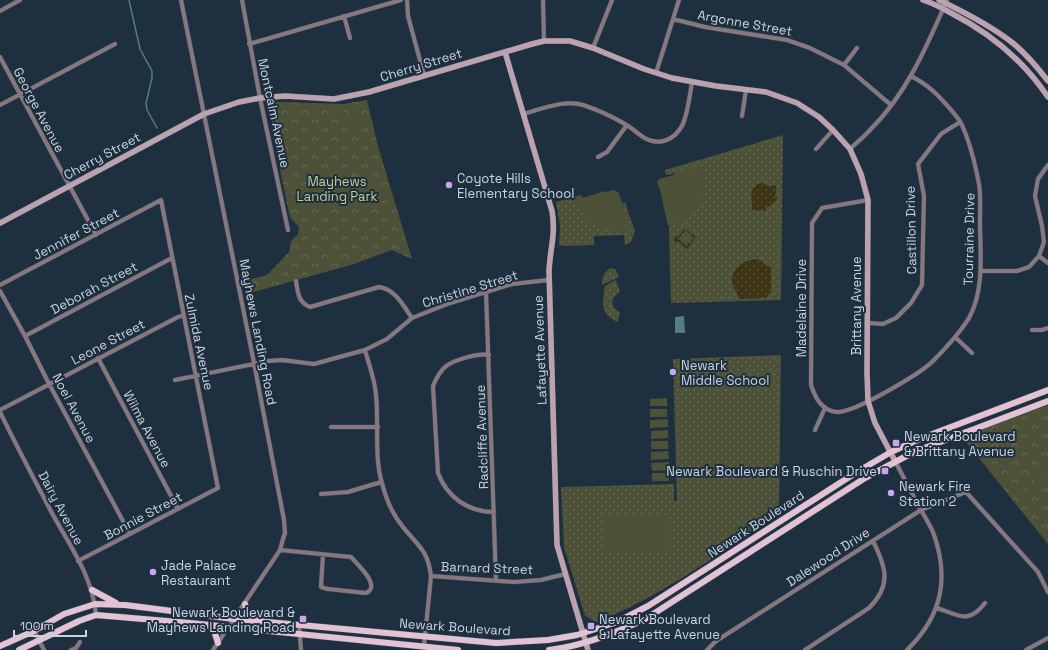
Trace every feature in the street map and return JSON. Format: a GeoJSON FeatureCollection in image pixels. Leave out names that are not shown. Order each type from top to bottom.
{"type":"FeatureCollection","features":[{"type":"Feature","properties":{"kind":"main road","name":"Newark Boulevard"},"geometry":{"type":"LineString","coordinates":[[0,646],[64,614],[95,604],[119,604],[234,619],[496,643],[548,640],[583,633],[617,622],[648,606],[857,472],[891,452],[922,438],[1048,390]]}},
{"type":"Feature","properties":{"kind":"main road","name":"Newark Boulevard"},"geometry":{"type":"LineString","coordinates":[[549,650],[586,642],[615,633],[647,618],[859,482],[895,461],[941,441],[1048,400]]}},
{"type":"Feature","properties":{"kind":"main road"},"geometry":{"type":"LineString","coordinates":[[92,590],[119,604]]}},
{"type":"Feature","properties":{"kind":"main road"},"geometry":{"type":"LineString","coordinates":[[245,604],[250,616],[258,621]]}},
{"type":"Feature","properties":{"kind":"main road","name":"Newark Boulevard"},"geometry":{"type":"LineString","coordinates":[[19,650],[79,621],[96,615],[229,628],[300,633],[458,650]]}},
{"type":"Feature","properties":{"kind":"main road"},"geometry":{"type":"LineString","coordinates":[[208,625],[214,630],[218,642]]}},
{"type":"Feature","properties":{"kind":"street"},"geometry":{"type":"LineString","coordinates":[[0,10],[20,0]]}},
{"type":"Feature","properties":{"kind":"street","name":"Mayhews Landing Road"},"geometry":{"type":"LineString","coordinates":[[181,0],[284,520],[284,533],[280,550],[213,650]]}},
{"type":"Feature","properties":{"kind":"street","name":"Montcalm Avenue"},"geometry":{"type":"LineString","coordinates":[[242,0],[249,44],[288,230]]}},
{"type":"Feature","properties":{"kind":"street"},"geometry":{"type":"LineString","coordinates":[[249,44],[401,0]]}},
{"type":"Feature","properties":{"kind":"street"},"geometry":{"type":"LineString","coordinates":[[408,0],[408,16],[424,76]]}},
{"type":"Feature","properties":{"kind":"street"},"geometry":{"type":"LineString","coordinates":[[543,0],[544,41]]}},
{"type":"Feature","properties":{"kind":"street"},"geometry":{"type":"LineString","coordinates":[[592,48],[612,0]]}},
{"type":"Feature","properties":{"kind":"street"},"geometry":{"type":"LineString","coordinates":[[656,73],[679,0]]}},
{"type":"Feature","properties":{"kind":"street"},"geometry":{"type":"LineString","coordinates":[[923,0],[945,4],[985,25],[1014,44],[1048,81]]}},
{"type":"Feature","properties":{"kind":"street"},"geometry":{"type":"LineString","coordinates":[[939,0],[1008,51],[1033,76],[1048,97]]}},
{"type":"Feature","properties":{"kind":"street"},"geometry":{"type":"LineString","coordinates":[[850,149],[871,130],[911,76],[945,4]]}},
{"type":"Feature","properties":{"kind":"street"},"geometry":{"type":"LineString","coordinates":[[344,16],[350,38]]}},
{"type":"Feature","properties":{"kind":"street","name":"Argonne Street"},"geometry":{"type":"LineString","coordinates":[[673,19],[705,27],[787,40],[827,56],[844,65],[891,105]]}},
{"type":"Feature","properties":{"kind":"street","name":"Cherry Street"},"geometry":{"type":"LineString","coordinates":[[0,223],[204,114],[239,102],[260,98],[285,96],[334,99],[372,91],[544,41],[570,41],[656,73],[692,82],[766,92],[797,103],[819,117],[850,149]]}},
{"type":"Feature","properties":{"kind":"street"},"geometry":{"type":"LineString","coordinates":[[0,106],[115,44]]}},
{"type":"Feature","properties":{"kind":"street"},"geometry":{"type":"LineString","coordinates":[[844,65],[857,48]]}},
{"type":"Feature","properties":{"kind":"street","name":"Lafayette Avenue"},"geometry":{"type":"LineString","coordinates":[[505,52],[554,222],[554,234],[549,260],[549,280],[556,533],[557,545],[588,650]]}},
{"type":"Feature","properties":{"kind":"street","name":"George Avenue"},"geometry":{"type":"LineString","coordinates":[[0,57],[96,236]]}},
{"type":"Feature","properties":{"kind":"street","name":"Tourraine Drive"},"geometry":{"type":"LineString","coordinates":[[868,401],[908,379],[931,363],[955,337],[969,318],[978,295],[981,271],[979,185],[969,142],[960,122],[938,94],[926,84],[911,76]]}},
{"type":"Feature","properties":{"kind":"street"},"geometry":{"type":"LineString","coordinates":[[523,114],[569,103],[583,105],[627,125],[653,142],[663,142],[671,139],[678,132],[684,122],[692,82]]}},
{"type":"Feature","properties":{"kind":"street"},"geometry":{"type":"LineString","coordinates":[[742,116],[746,90]]}},
{"type":"Feature","properties":{"kind":"street","name":"Castillon Drive"},"geometry":{"type":"LineString","coordinates":[[868,323],[883,324],[896,318],[911,303],[922,284],[924,196],[918,164],[941,134],[960,122]]}},
{"type":"Feature","properties":{"kind":"street"},"geometry":{"type":"LineString","coordinates":[[598,157],[607,152],[627,125]]}},
{"type":"Feature","properties":{"kind":"street"},"geometry":{"type":"LineString","coordinates":[[816,149],[833,130]]}},
{"type":"Feature","properties":{"kind":"street","name":"Brittany Avenue"},"geometry":{"type":"LineString","coordinates":[[850,149],[861,174],[868,200],[868,401],[875,423],[895,461]]}},
{"type":"Feature","properties":{"kind":"street"},"geometry":{"type":"LineString","coordinates":[[981,271],[1017,271],[1029,267],[1039,256],[1044,242],[1035,196],[1038,179],[1048,165]]}},
{"type":"Feature","properties":{"kind":"street","name":"Jennifer Street"},"geometry":{"type":"LineString","coordinates":[[0,285],[96,236],[161,200]]}},
{"type":"Feature","properties":{"kind":"street","name":"Zulmida Avenue"},"geometry":{"type":"LineString","coordinates":[[161,200],[218,488]]}},
{"type":"Feature","properties":{"kind":"street","name":"Madelaine Drive"},"geometry":{"type":"LineString","coordinates":[[825,408],[816,398],[811,385],[812,223],[822,208],[868,200]]}},
{"type":"Feature","properties":{"kind":"street"},"geometry":{"type":"LineString","coordinates":[[1039,256],[1048,263]]}},
{"type":"Feature","properties":{"kind":"street","name":"Deborah Street"},"geometry":{"type":"LineString","coordinates":[[25,336],[172,258]]}},
{"type":"Feature","properties":{"kind":"street","name":"Christine Street"},"geometry":{"type":"LineString","coordinates":[[175,380],[274,360],[314,364],[365,350],[387,339],[412,318],[450,303],[512,284],[549,280]]}},
{"type":"Feature","properties":{"kind":"street"},"geometry":{"type":"LineString","coordinates":[[296,282],[300,300],[304,305],[310,307],[379,287],[387,288],[397,297],[412,318]]}},
{"type":"Feature","properties":{"kind":"street","name":"Noel Avenue"},"geometry":{"type":"LineString","coordinates":[[0,291],[130,534]]}},
{"type":"Feature","properties":{"kind":"street","name":"Radcliffe Avenue"},"geometry":{"type":"LineString","coordinates":[[486,292],[496,581]]}},
{"type":"Feature","properties":{"kind":"street","name":"Leone Street"},"geometry":{"type":"LineString","coordinates":[[0,411],[98,358],[178,317],[183,316]]}},
{"type":"Feature","properties":{"kind":"street"},"geometry":{"type":"LineString","coordinates":[[1032,330],[1042,330],[1048,328]]}},
{"type":"Feature","properties":{"kind":"street"},"geometry":{"type":"LineString","coordinates":[[955,337],[972,353]]}},
{"type":"Feature","properties":{"kind":"street"},"geometry":{"type":"LineString","coordinates":[[365,350],[376,394],[381,482],[387,500],[397,519],[422,548],[430,566],[431,576],[424,646]]}},
{"type":"Feature","properties":{"kind":"street"},"geometry":{"type":"LineString","coordinates":[[489,354],[480,354],[462,359],[446,366],[439,374],[433,386],[438,473],[441,482],[459,502],[474,509],[494,512]]}},
{"type":"Feature","properties":{"kind":"street","name":"Wilma Avenue"},"geometry":{"type":"LineString","coordinates":[[98,358],[178,509]]}},
{"type":"Feature","properties":{"kind":"street"},"geometry":{"type":"LineString","coordinates":[[815,430],[825,408],[837,412],[846,411],[868,401]]}},
{"type":"Feature","properties":{"kind":"street","name":"Dairy Avenue"},"geometry":{"type":"LineString","coordinates":[[0,411],[92,590],[96,615]]}},
{"type":"Feature","properties":{"kind":"street"},"geometry":{"type":"LineString","coordinates":[[331,427],[378,427]]}},
{"type":"Feature","properties":{"kind":"street"},"geometry":{"type":"LineString","coordinates":[[895,461],[932,531],[938,550],[941,567],[941,590],[937,608],[927,627],[916,642],[907,650]]}},
{"type":"Feature","properties":{"kind":"street"},"geometry":{"type":"LineString","coordinates":[[321,494],[348,492],[381,482]]}},
{"type":"Feature","properties":{"kind":"street","name":"Bonnie Street"},"geometry":{"type":"LineString","coordinates":[[78,561],[218,488]]}},
{"type":"Feature","properties":{"kind":"street","name":"Dalewood Drive"},"geometry":{"type":"LineString","coordinates":[[707,650],[716,641],[921,510],[966,492],[1038,572],[1048,592]]}},
{"type":"Feature","properties":{"kind":"street"},"geometry":{"type":"LineString","coordinates":[[805,650],[869,608],[876,601],[881,592],[885,569],[873,541]]}},
{"type":"Feature","properties":{"kind":"street"},"geometry":{"type":"LineString","coordinates":[[280,550],[323,554],[351,557],[367,575],[371,582],[371,589],[369,592],[366,594],[322,587],[323,554]]}},
{"type":"Feature","properties":{"kind":"street","name":"Barnard Street"},"geometry":{"type":"LineString","coordinates":[[431,576],[514,582],[541,580],[565,574]]}},
{"type":"Feature","properties":{"kind":"street"},"geometry":{"type":"LineString","coordinates":[[937,608],[966,617],[978,613],[985,603]]}},
{"type":"Feature","properties":{"kind":"street"},"geometry":{"type":"LineString","coordinates":[[300,625],[301,650]]}},
{"type":"Feature","properties":{"kind":"street"},"geometry":{"type":"LineString","coordinates":[[34,630],[44,650]]}},
{"type":"Feature","properties":{"kind":"street"},"geometry":{"type":"LineString","coordinates":[[1026,650],[1048,638]]}},
{"type":"Feature","properties":{"kind":"street"},"geometry":{"type":"LineString","coordinates":[[72,650],[76,648],[80,642]]}},
{"type":"Feature","properties":{"kind":"green space","name":"Mayhews Landing Park"},"geometry":{"type":"Polygon","coordinates":[[[367,100],[378,146],[412,259],[392,250],[354,264],[247,294],[245,281],[267,275],[289,252],[291,241],[298,234],[299,227],[290,217],[275,145],[269,107],[270,105],[272,103],[282,102],[343,104],[367,100]]]}},
{"type":"Feature","properties":{"kind":"green space"},"geometry":{"type":"Polygon","coordinates":[[[343,111],[359,121],[353,130],[337,120],[343,111]]]}},
{"type":"Feature","properties":{"kind":"green space"},"geometry":{"type":"Polygon","coordinates":[[[783,135],[781,300],[671,303],[669,226],[663,203],[675,173],[666,175],[665,170],[783,135]],[[769,186],[751,196],[753,201],[752,205],[766,207],[774,202],[775,194],[773,186],[769,186]],[[685,229],[678,237],[674,239],[675,243],[678,241],[687,249],[695,237],[685,229]],[[754,259],[742,266],[732,275],[734,286],[740,299],[765,298],[768,296],[766,266],[761,261],[754,259]]]}},
{"type":"Feature","properties":{"kind":"green space"},"geometry":{"type":"Polygon","coordinates":[[[703,166],[705,187],[699,204],[687,217],[668,226],[660,189],[657,183],[659,179],[703,166]]]}},
{"type":"Feature","properties":{"kind":"green space"},"geometry":{"type":"Polygon","coordinates":[[[614,190],[619,193],[630,230],[612,230],[596,226],[584,216],[580,209],[577,200],[605,191],[614,190]]]}},
{"type":"Feature","properties":{"kind":"green space"},"geometry":{"type":"Polygon","coordinates":[[[597,194],[624,209],[622,203],[626,203],[635,231],[631,242],[625,245],[624,235],[594,236],[594,245],[559,245],[560,225],[556,202],[581,195],[582,198],[597,194]]]}},
{"type":"Feature","properties":{"kind":"green space"},"geometry":{"type":"Polygon","coordinates":[[[685,231],[687,231],[694,238],[687,246],[679,240],[685,231]]]}},
{"type":"Feature","properties":{"kind":"green space"},"geometry":{"type":"Polygon","coordinates":[[[611,268],[616,270],[619,277],[602,285],[605,273],[611,268]]]}},
{"type":"Feature","properties":{"kind":"green space"},"geometry":{"type":"Polygon","coordinates":[[[616,280],[620,292],[614,297],[612,302],[614,308],[620,312],[618,322],[607,314],[603,305],[604,288],[616,280]]]}},
{"type":"Feature","properties":{"kind":"green space"},"geometry":{"type":"Polygon","coordinates":[[[781,355],[779,514],[690,573],[644,600],[596,622],[585,616],[564,547],[561,487],[674,484],[674,501],[677,501],[673,359],[781,355]]]}},
{"type":"Feature","properties":{"kind":"green space"},"geometry":{"type":"Polygon","coordinates":[[[667,398],[667,406],[650,406],[650,399],[667,398]]]}},
{"type":"Feature","properties":{"kind":"green space"},"geometry":{"type":"Polygon","coordinates":[[[1048,405],[1048,544],[962,437],[1048,405]]]}},
{"type":"Feature","properties":{"kind":"green space"},"geometry":{"type":"Polygon","coordinates":[[[650,409],[667,409],[667,417],[650,417],[650,409]]]}},
{"type":"Feature","properties":{"kind":"green space"},"geometry":{"type":"Polygon","coordinates":[[[668,419],[668,427],[650,428],[650,420],[668,419]]]}},
{"type":"Feature","properties":{"kind":"green space"},"geometry":{"type":"Polygon","coordinates":[[[668,430],[668,438],[651,439],[651,431],[668,430]]]}},
{"type":"Feature","properties":{"kind":"green space"},"geometry":{"type":"Polygon","coordinates":[[[651,441],[668,441],[668,449],[651,449],[651,441]]]}},
{"type":"Feature","properties":{"kind":"green space"},"geometry":{"type":"Polygon","coordinates":[[[668,451],[669,459],[651,460],[651,452],[668,451]]]}},
{"type":"Feature","properties":{"kind":"green space"},"geometry":{"type":"Polygon","coordinates":[[[669,462],[669,470],[652,471],[651,463],[669,462]]]}},
{"type":"Feature","properties":{"kind":"green space"},"geometry":{"type":"Polygon","coordinates":[[[1043,462],[1048,467],[1048,479],[1037,467],[1043,462]]]}},
{"type":"Feature","properties":{"kind":"green space"},"geometry":{"type":"Polygon","coordinates":[[[1035,468],[1047,481],[1041,487],[1029,474],[1035,468]]]}},
{"type":"Feature","properties":{"kind":"green space"},"geometry":{"type":"Polygon","coordinates":[[[652,473],[669,473],[669,481],[652,481],[652,473]]]}},
{"type":"Feature","properties":{"kind":"green space"},"geometry":{"type":"Polygon","coordinates":[[[1026,477],[1037,490],[1031,495],[1020,482],[1026,477]]]}},
{"type":"Feature","properties":{"kind":"green space"},"geometry":{"type":"Polygon","coordinates":[[[1018,484],[1029,496],[1023,502],[1012,489],[1018,484]]]}},
{"type":"Feature","properties":{"kind":"green space"},"geometry":{"type":"Polygon","coordinates":[[[670,515],[670,551],[604,552],[603,517],[670,515]]]}},
{"type":"Feature","properties":{"kind":"sand"},"geometry":{"type":"Polygon","coordinates":[[[760,183],[769,186],[776,185],[776,194],[774,197],[777,197],[776,201],[769,207],[766,207],[766,211],[752,210],[752,191],[756,185],[760,183]]]}},
{"type":"Feature","properties":{"kind":"sand"},"geometry":{"type":"Polygon","coordinates":[[[686,229],[696,237],[687,249],[678,241],[674,242],[675,235],[678,237],[686,229]],[[687,231],[679,237],[679,240],[687,246],[694,238],[687,231]]]}},
{"type":"Feature","properties":{"kind":"sand"},"geometry":{"type":"Polygon","coordinates":[[[750,260],[761,261],[766,266],[771,266],[771,292],[765,298],[739,299],[738,292],[733,287],[732,282],[734,273],[741,264],[750,260]]]}},
{"type":"Feature","properties":{"kind":"shaded area"},"geometry":{"type":"Polygon","coordinates":[[[684,316],[685,333],[675,333],[675,317],[684,316]]]}},
{"type":"Feature","properties":{"kind":"waterway"},"geometry":{"type":"LineString","coordinates":[[129,0],[140,49],[152,71],[152,78],[146,103],[147,110],[157,128]]}},
{"type":"Feature","properties":{"kind":"place","name":"Coyote Hills Elementary School"},"geometry":{"type":"Point","coordinates":[449,185]}},
{"type":"Feature","properties":{"kind":"place","name":"Newark Middle School"},"geometry":{"type":"Point","coordinates":[673,372]}},
{"type":"Feature","properties":{"kind":"place","name":"Newark Boulevard & Brittany Avenue"},"geometry":{"type":"Point","coordinates":[896,443]}},
{"type":"Feature","properties":{"kind":"place","name":"Newark Boulevard & Ruschin Drive"},"geometry":{"type":"Point","coordinates":[885,471]}},
{"type":"Feature","properties":{"kind":"place","name":"Newark Fire Station 2"},"geometry":{"type":"Point","coordinates":[891,493]}},
{"type":"Feature","properties":{"kind":"place","name":"Jade Palace Restaurant"},"geometry":{"type":"Point","coordinates":[153,572]}},
{"type":"Feature","properties":{"kind":"place","name":"Newark Boulevard & Mayhews Landing Road"},"geometry":{"type":"Point","coordinates":[303,619]}},
{"type":"Feature","properties":{"kind":"place","name":"Newark Boulevard & Lafayette Avenue"},"geometry":{"type":"Point","coordinates":[591,626]}}]}
